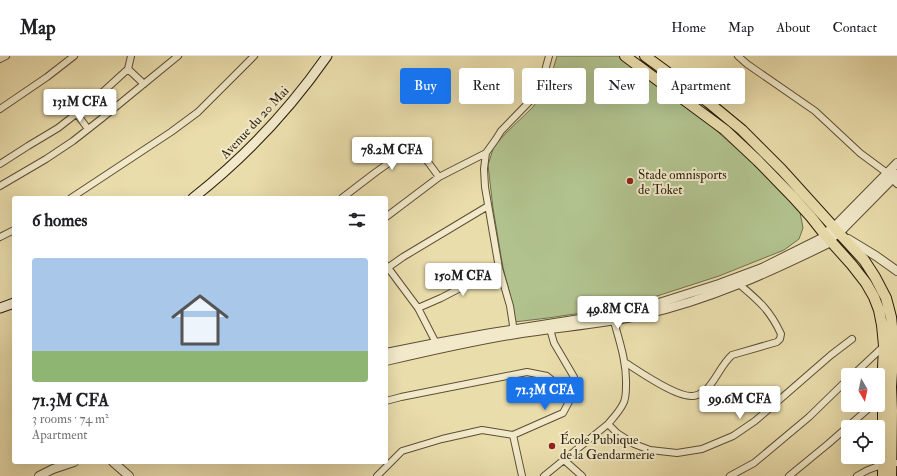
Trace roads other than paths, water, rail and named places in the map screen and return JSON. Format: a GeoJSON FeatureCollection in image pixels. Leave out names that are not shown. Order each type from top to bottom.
{"type":"FeatureCollection","features":[{"type":"Feature","properties":{"kind":"main road","name":"Avenue du 20 Mai"},"geometry":{"type":"LineString","coordinates":[[194,196],[227,169],[271,126],[290,105],[327,56]]}},
{"type":"Feature","properties":{"kind":"main road"},"geometry":{"type":"LineString","coordinates":[[625,56],[725,130],[758,161],[793,197],[866,283],[879,310],[882,325],[884,346],[882,389],[883,414],[891,476]]}},
{"type":"Feature","properties":{"kind":"main road"},"geometry":{"type":"LineString","coordinates":[[645,56],[708,102],[742,130],[782,170],[864,260],[875,276],[886,298],[891,317],[893,336],[890,464],[883,476]]}},
{"type":"Feature","properties":{"kind":"main road"},"geometry":{"type":"LineString","coordinates":[[0,308],[12,304]]}},
{"type":"Feature","properties":{"kind":"street"},"geometry":{"type":"LineString","coordinates":[[0,59],[6,56]]}},
{"type":"Feature","properties":{"kind":"street"},"geometry":{"type":"LineString","coordinates":[[0,109],[47,77],[74,56]]}},
{"type":"Feature","properties":{"kind":"street"},"geometry":{"type":"LineString","coordinates":[[0,164],[58,128],[102,94],[128,69],[131,56]]}},
{"type":"Feature","properties":{"kind":"street"},"geometry":{"type":"LineString","coordinates":[[0,186],[46,159],[88,129],[178,56]]}},
{"type":"Feature","properties":{"kind":"street"},"geometry":{"type":"LineString","coordinates":[[74,196],[171,132],[203,107],[254,56]]}},
{"type":"Feature","properties":{"kind":"street"},"geometry":{"type":"LineString","coordinates":[[514,331],[510,306],[499,268],[488,206],[484,169],[486,153],[501,131],[533,98],[543,78],[550,56]]}},
{"type":"Feature","properties":{"kind":"street"},"geometry":{"type":"LineString","coordinates":[[738,56],[746,64],[815,111],[860,153],[893,178]]}},
{"type":"Feature","properties":{"kind":"street"},"geometry":{"type":"LineString","coordinates":[[128,69],[144,84]]}},
{"type":"Feature","properties":{"kind":"street"},"geometry":{"type":"LineString","coordinates":[[77,114],[88,129]]}},
{"type":"Feature","properties":{"kind":"street"},"geometry":{"type":"LineString","coordinates":[[345,196],[414,146],[417,147],[439,177]]}},
{"type":"Feature","properties":{"kind":"street"},"geometry":{"type":"LineString","coordinates":[[388,215],[439,177],[486,153]]}},
{"type":"Feature","properties":{"kind":"street"},"geometry":{"type":"LineString","coordinates":[[828,239],[828,231],[836,230],[893,178],[897,163]]}},
{"type":"Feature","properties":{"kind":"street"},"geometry":{"type":"LineString","coordinates":[[388,266],[488,206]]}},
{"type":"Feature","properties":{"kind":"street"},"geometry":{"type":"LineString","coordinates":[[836,230],[897,270]]}},
{"type":"Feature","properties":{"kind":"street"},"geometry":{"type":"LineString","coordinates":[[0,237],[12,231]]}},
{"type":"Feature","properties":{"kind":"street"},"geometry":{"type":"LineString","coordinates":[[388,360],[396,355],[436,343],[613,317],[643,315],[676,306],[765,274],[828,239]]}},
{"type":"Feature","properties":{"kind":"street"},"geometry":{"type":"LineString","coordinates":[[388,353],[396,355],[438,349],[514,331],[550,329],[613,317],[719,284],[762,268],[828,239]]}},
{"type":"Feature","properties":{"kind":"street"},"geometry":{"type":"LineString","coordinates":[[388,268],[418,308],[436,343]]}},
{"type":"Feature","properties":{"kind":"street"},"geometry":{"type":"LineString","coordinates":[[418,308],[441,298],[499,268]]}},
{"type":"Feature","properties":{"kind":"street"},"geometry":{"type":"LineString","coordinates":[[626,363],[656,382],[681,394],[692,396],[704,391],[710,385],[727,359],[732,355],[777,342],[782,334],[772,317],[765,307],[739,284]]}},
{"type":"Feature","properties":{"kind":"street"},"geometry":{"type":"LineString","coordinates":[[544,476],[608,424],[616,415],[623,403],[626,392],[626,363],[613,317]]}},
{"type":"Feature","properties":{"kind":"street"},"geometry":{"type":"LineString","coordinates":[[377,476],[402,451],[442,439],[482,430],[513,435],[563,413],[572,396],[574,377],[554,343],[550,329]]}},
{"type":"Feature","properties":{"kind":"street"},"geometry":{"type":"LineString","coordinates":[[608,424],[617,433],[634,444],[650,450],[677,453],[702,449],[733,436],[755,421],[831,355],[852,339]]}},
{"type":"Feature","properties":{"kind":"street"},"geometry":{"type":"LineString","coordinates":[[860,368],[884,346]]}},
{"type":"Feature","properties":{"kind":"street"},"geometry":{"type":"LineString","coordinates":[[388,400],[401,396],[527,372],[547,376],[572,396]]}},
{"type":"Feature","properties":{"kind":"street"},"geometry":{"type":"LineString","coordinates":[[730,476],[754,463],[809,417],[841,386]]}},
{"type":"Feature","properties":{"kind":"street"},"geometry":{"type":"LineString","coordinates":[[789,476],[865,412]]}},
{"type":"Feature","properties":{"kind":"street"},"geometry":{"type":"LineString","coordinates":[[513,435],[522,476]]}},
{"type":"Feature","properties":{"kind":"street"},"geometry":{"type":"LineString","coordinates":[[564,460],[582,476]]}},
{"type":"Feature","properties":{"kind":"street"},"geometry":{"type":"LineString","coordinates":[[39,476],[68,464]]}},
{"type":"Feature","properties":{"kind":"street"},"geometry":{"type":"LineString","coordinates":[[115,464],[129,476]]}},
{"type":"Feature","properties":{"kind":"street"},"geometry":{"type":"LineString","coordinates":[[857,476],[877,466],[890,464]]}},
{"type":"Feature","properties":{"kind":"place","name":"Stade omnisports de Toket"},"geometry":{"type":"Point","coordinates":[630,181]}},
{"type":"Feature","properties":{"kind":"place","name":"École Publique de la Gendarmerie"},"geometry":{"type":"Point","coordinates":[552,446]}}]}
